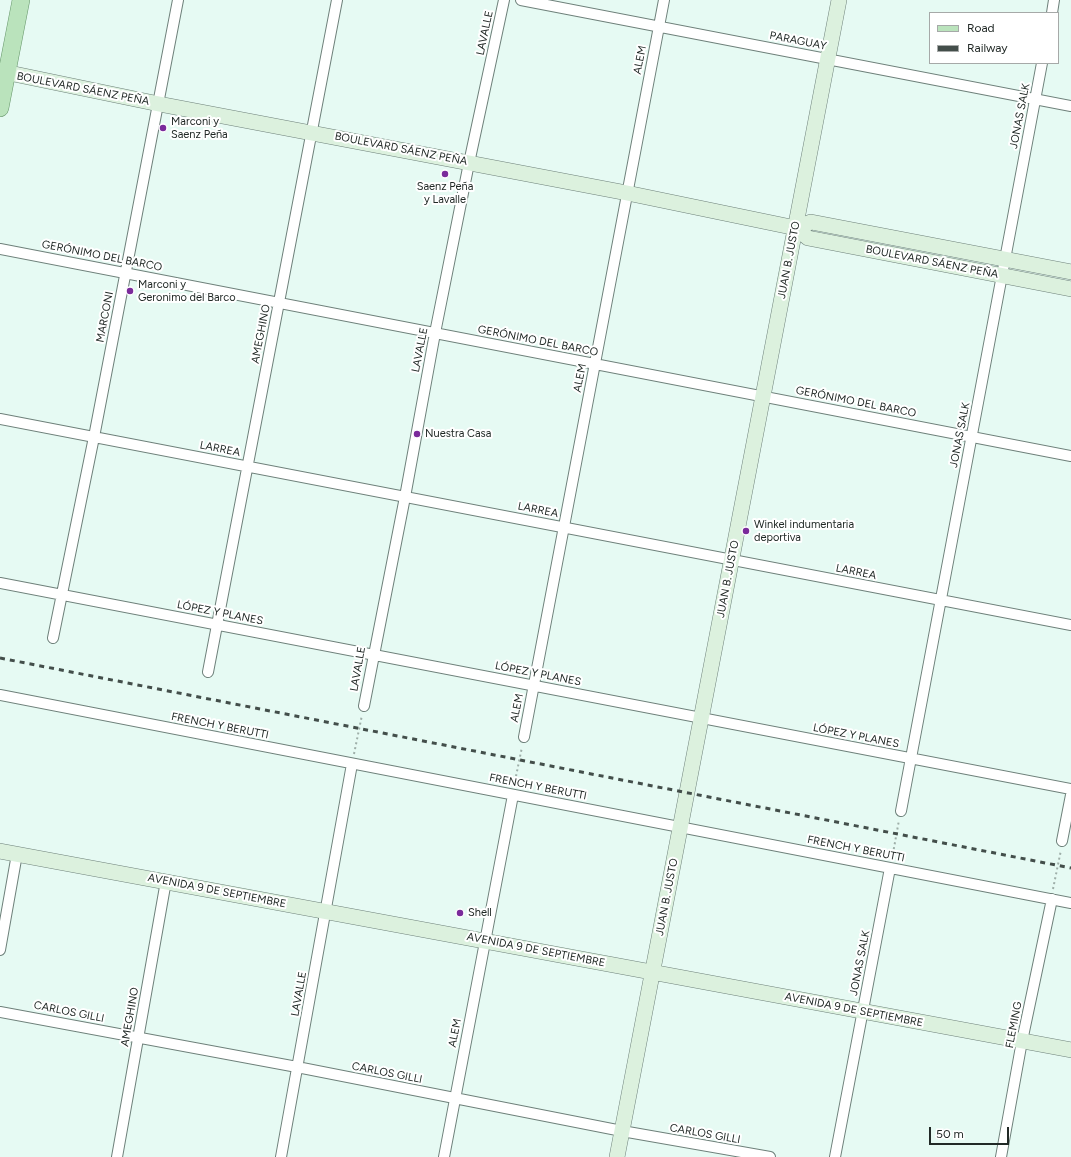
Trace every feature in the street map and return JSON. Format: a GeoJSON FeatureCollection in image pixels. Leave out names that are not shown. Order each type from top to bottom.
{"type":"FeatureCollection","features":[{"type":"Feature","properties":{"kind":"main road"},"geometry":{"type":"LineString","coordinates":[[0,108],[2,73],[21,0]]}},
{"type":"Feature","properties":{"kind":"street","name":"MARCONI"},"geometry":{"type":"LineString","coordinates":[[54,638],[178,0]]}},
{"type":"Feature","properties":{"kind":"street","name":"AMEGHINO"},"geometry":{"type":"LineString","coordinates":[[208,672],[337,0]]}},
{"type":"Feature","properties":{"kind":"street","name":"LAVALLE"},"geometry":{"type":"LineString","coordinates":[[364,706],[435,333],[504,0]]}},
{"type":"Feature","properties":{"kind":"street","name":"PARAGUAY"},"geometry":{"type":"LineString","coordinates":[[521,0],[1071,106]]}},
{"type":"Feature","properties":{"kind":"street","name":"ALEM"},"geometry":{"type":"LineString","coordinates":[[524,737],[664,0]]}},
{"type":"Feature","properties":{"kind":"street","name":"JUAN B. JUSTO"},"geometry":{"type":"LineString","coordinates":[[618,1157],[839,0]]}},
{"type":"Feature","properties":{"kind":"street"},"geometry":{"type":"LineString","coordinates":[[1052,12],[1054,0]]}},
{"type":"Feature","properties":{"kind":"street","name":"JONAS SALK"},"geometry":{"type":"LineString","coordinates":[[901,811],[1042,64]]}},
{"type":"Feature","properties":{"kind":"street","name":"BOULEVARD SÁENZ PEÑA"},"geometry":{"type":"LineString","coordinates":[[2,73],[627,193],[796,228],[808,238],[1071,289]]}},
{"type":"Feature","properties":{"kind":"street","name":"BOULEVARD SÁENZ PEÑA"},"geometry":{"type":"LineString","coordinates":[[796,228],[811,222],[1071,272]]}},
{"type":"Feature","properties":{"kind":"street","name":"GERÓNIMO DEL BARCO"},"geometry":{"type":"LineString","coordinates":[[0,249],[1071,456]]}},
{"type":"Feature","properties":{"kind":"street","name":"LARREA"},"geometry":{"type":"LineString","coordinates":[[0,419],[1071,625]]}},
{"type":"Feature","properties":{"kind":"street","name":"LÓPEZ Y PLANES"},"geometry":{"type":"LineString","coordinates":[[0,583],[1071,789]]}},
{"type":"Feature","properties":{"kind":"street","name":"FRENCH Y BERUTTI"},"geometry":{"type":"LineString","coordinates":[[0,695],[1071,903]]}},
{"type":"Feature","properties":{"kind":"street","name":"LAVALLE"},"geometry":{"type":"LineString","coordinates":[[281,1157],[352,764]]}},
{"type":"Feature","properties":{"kind":"street"},"geometry":{"type":"LineString","coordinates":[[1062,841],[1071,794]]}},
{"type":"Feature","properties":{"kind":"street","name":"ALEM"},"geometry":{"type":"LineString","coordinates":[[444,1157],[513,795]]}},
{"type":"Feature","properties":{"kind":"street","name":"AVENIDA 9 DE SEPTIEMBRE"},"geometry":{"type":"LineString","coordinates":[[0,850],[1071,1050]]}},
{"type":"Feature","properties":{"kind":"street"},"geometry":{"type":"LineString","coordinates":[[0,950],[17,854]]}},
{"type":"Feature","properties":{"kind":"street","name":"JONAS SALK"},"geometry":{"type":"LineString","coordinates":[[835,1157],[890,868]]}},
{"type":"Feature","properties":{"kind":"street","name":"AMEGHINO"},"geometry":{"type":"LineString","coordinates":[[116,1157],[166,881]]}},
{"type":"Feature","properties":{"kind":"street","name":"FLEMING"},"geometry":{"type":"LineString","coordinates":[[1001,1157],[1022,1041],[1052,899]]}},
{"type":"Feature","properties":{"kind":"street","name":"CARLOS GILLI"},"geometry":{"type":"LineString","coordinates":[[0,1012],[297,1067],[622,1131],[770,1157]]}},
{"type":"Feature","properties":{"kind":"path"},"geometry":{"type":"LineString","coordinates":[[352,764],[364,706]]}},
{"type":"Feature","properties":{"kind":"path"},"geometry":{"type":"LineString","coordinates":[[513,795],[524,737]]}},
{"type":"Feature","properties":{"kind":"path"},"geometry":{"type":"LineString","coordinates":[[890,868],[901,811]]}},
{"type":"Feature","properties":{"kind":"path"},"geometry":{"type":"LineString","coordinates":[[1052,899],[1062,841]]}},
{"type":"Feature","properties":{"kind":"railway"},"geometry":{"type":"LineString","coordinates":[[0,658],[1071,868]]}},
{"type":"Feature","properties":{"kind":"place","name":"Marconi y Saenz Peña"},"geometry":{"type":"Point","coordinates":[163,128]}},
{"type":"Feature","properties":{"kind":"place","name":"Saenz Peña y Lavalle"},"geometry":{"type":"Point","coordinates":[445,174]}},
{"type":"Feature","properties":{"kind":"place","name":"Marconi y Geronimo del Barco"},"geometry":{"type":"Point","coordinates":[130,291]}},
{"type":"Feature","properties":{"kind":"place","name":"Nuestra Casa"},"geometry":{"type":"Point","coordinates":[417,434]}},
{"type":"Feature","properties":{"kind":"place","name":"Winkel indumentaria deportiva"},"geometry":{"type":"Point","coordinates":[746,531]}},
{"type":"Feature","properties":{"kind":"place","name":"Shell"},"geometry":{"type":"Point","coordinates":[460,913]}}]}
